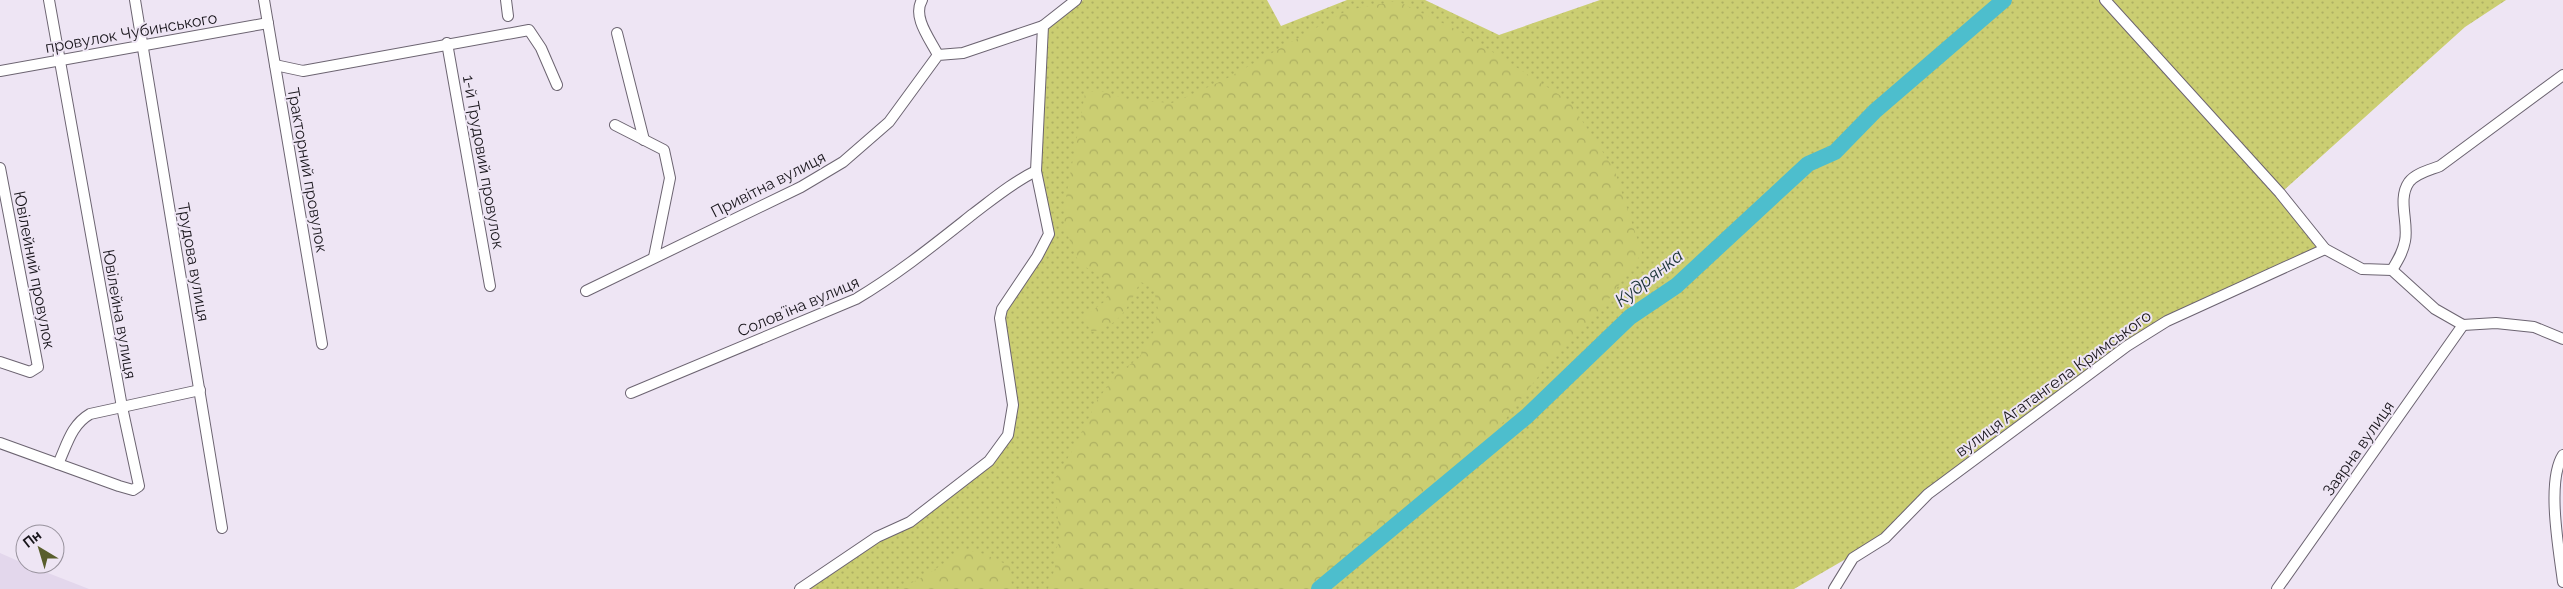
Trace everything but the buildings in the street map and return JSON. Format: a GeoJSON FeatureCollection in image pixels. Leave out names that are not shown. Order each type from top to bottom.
{"type":"FeatureCollection","features":[{"type":"Feature","properties":{"kind":"street","name":"Ювілейна вулиця"},"geometry":{"type":"LineString","coordinates":[[0,443],[119,486],[133,490],[139,486],[122,408],[49,0]]}},
{"type":"Feature","properties":{"kind":"street","name":"Трудова вулиця"},"geometry":{"type":"LineString","coordinates":[[135,0],[222,528]]}},
{"type":"Feature","properties":{"kind":"street","name":"Тракторний провулок"},"geometry":{"type":"LineString","coordinates":[[264,0],[322,344]]}},
{"type":"Feature","properties":{"kind":"street"},"geometry":{"type":"LineString","coordinates":[[506,0],[508,16]]}},
{"type":"Feature","properties":{"kind":"street"},"geometry":{"type":"LineString","coordinates":[[922,0],[918,7],[920,20],[938,55],[963,53],[1043,26],[1076,0]]}},
{"type":"Feature","properties":{"kind":"street"},"geometry":{"type":"LineString","coordinates":[[2105,0],[2280,193],[2325,249],[2362,269],[2392,270],[2435,309],[2463,325],[2496,322],[2534,328],[2563,339]]}},
{"type":"Feature","properties":{"kind":"street","name":"провулок Чубинського"},"geometry":{"type":"LineString","coordinates":[[0,70],[268,23]]}},
{"type":"Feature","properties":{"kind":"street"},"geometry":{"type":"LineString","coordinates":[[800,589],[877,537],[910,522],[989,461],[1008,435],[1014,405],[1000,318],[1002,309],[1038,257],[1049,234],[1036,171],[1043,26]]}},
{"type":"Feature","properties":{"kind":"street"},"geometry":{"type":"LineString","coordinates":[[275,65],[303,71],[378,59],[447,44],[529,30],[541,48],[557,85]]}},
{"type":"Feature","properties":{"kind":"street"},"geometry":{"type":"LineString","coordinates":[[617,32],[644,140]]}},
{"type":"Feature","properties":{"kind":"street","name":"1-й Трудовий провулок"},"geometry":{"type":"LineString","coordinates":[[447,44],[490,286]]}},
{"type":"Feature","properties":{"kind":"street","name":"Привітна вулиця"},"geometry":{"type":"LineString","coordinates":[[586,291],[801,187],[843,162],[889,122],[938,55]]}},
{"type":"Feature","properties":{"kind":"street"},"geometry":{"type":"LineString","coordinates":[[2392,270],[2401,256],[2406,239],[2404,194],[2410,182],[2423,172],[2440,166],[2563,75]]}},
{"type":"Feature","properties":{"kind":"street"},"geometry":{"type":"LineString","coordinates":[[615,126],[664,150],[670,178],[654,257]]}},
{"type":"Feature","properties":{"kind":"street","name":"Ювілейний провулок"},"geometry":{"type":"LineString","coordinates":[[0,168],[38,367],[30,372],[0,362]]}},
{"type":"Feature","properties":{"kind":"street","name":"Соловʼїна вулиця"},"geometry":{"type":"LineString","coordinates":[[631,393],[856,299],[890,279],[1000,193],[1036,171]]}},
{"type":"Feature","properties":{"kind":"street","name":"вулиця Агатангела Кримського"},"geometry":{"type":"LineString","coordinates":[[1834,589],[1853,558],[1885,538],[1928,494],[2127,346],[2167,321],[2325,249]]}},
{"type":"Feature","properties":{"kind":"street","name":"Заярна вулиця"},"geometry":{"type":"LineString","coordinates":[[2277,589],[2463,325]]}},
{"type":"Feature","properties":{"kind":"street"},"geometry":{"type":"LineString","coordinates":[[58,464],[80,420],[90,414],[200,390]]}},
{"type":"Feature","properties":{"kind":"street"},"geometry":{"type":"LineString","coordinates":[[2563,455],[2558,462],[2555,491],[2563,582]]}},
{"type":"Feature","properties":{"kind":"shaded area"},"geometry":{"type":"Polygon","coordinates":[[[0,553],[15,560],[15,574],[51,574],[89,589],[0,589],[0,553]]]}},
{"type":"Feature","properties":{"kind":"green space"},"geometry":{"type":"Polygon","coordinates":[[[1083,0],[1267,0],[1281,26],[1347,0],[1425,0],[1499,35],[1600,0],[2099,0],[2277,197],[2319,248],[2166,319],[2125,344],[1897,524],[1851,556],[1794,589],[807,589],[879,541],[1012,437],[1004,318],[1006,310],[1053,235],[1040,171],[1047,28],[1083,0]]]}},
{"type":"Feature","properties":{"kind":"green space"},"geometry":{"type":"Polygon","coordinates":[[[2111,0],[2506,0],[2465,27],[2283,191],[2111,0]]]}},
{"type":"Feature","properties":{"kind":"green space"},"geometry":{"type":"Polygon","coordinates":[[[1397,1],[1463,33],[1569,101],[1614,169],[1642,253],[1601,310],[1558,351],[1473,461],[1314,589],[1048,589],[1055,568],[1055,551],[1060,541],[1054,480],[1074,448],[1098,399],[1117,374],[1139,358],[1155,329],[1158,309],[1153,286],[1140,282],[1128,307],[1110,325],[1092,332],[1087,325],[1085,316],[1104,302],[1110,291],[1105,279],[1079,263],[1064,226],[1066,197],[1085,94],[1097,90],[1130,100],[1172,103],[1224,80],[1348,10],[1397,1]]]}},
{"type":"Feature","properties":{"kind":"green space"},"geometry":{"type":"Polygon","coordinates":[[[963,549],[984,554],[1010,566],[1012,589],[897,589],[923,577],[963,549]]]}},
{"type":"Feature","properties":{"kind":"waterway","name":"Кудрянка"},"geometry":{"type":"LineString","coordinates":[[1319,589],[1527,416],[1630,317],[1676,286],[1808,164],[1835,152],[1875,111],[2004,0]]}}]}
